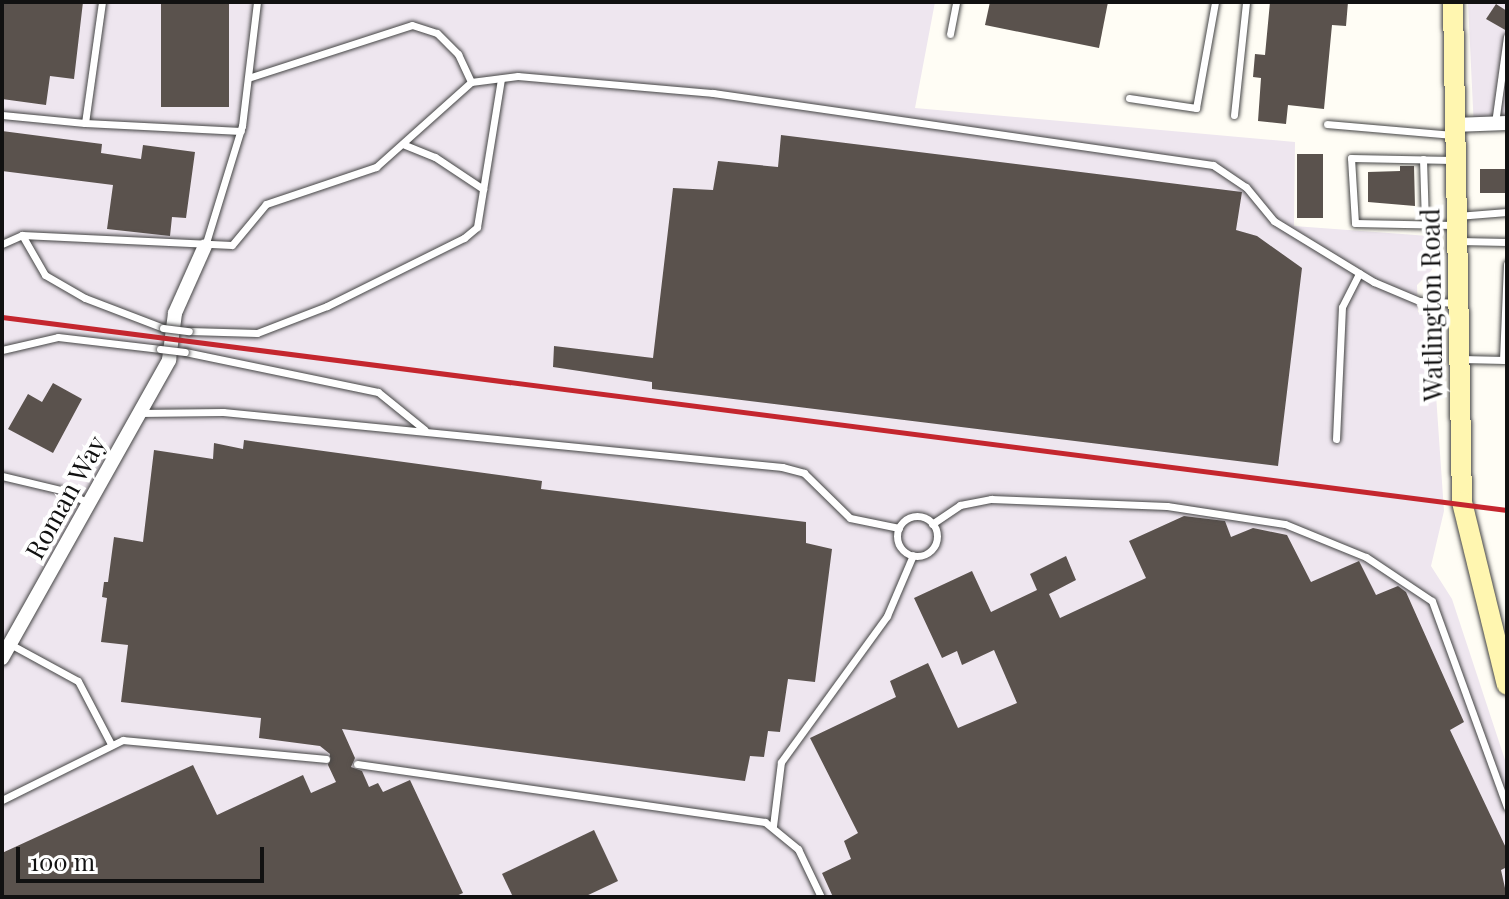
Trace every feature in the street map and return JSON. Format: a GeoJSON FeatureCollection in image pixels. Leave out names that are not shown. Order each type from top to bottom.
{"type":"FeatureCollection","features":[{"type":"Feature","properties":{"kind":"main road","name":"Watlington Road"},"geometry":{"type":"LineString","coordinates":[[1442,2],[1453,122]]}},
{"type":"Feature","properties":{"kind":"main road","name":"Watlington Road"},"geometry":{"type":"LineString","coordinates":[[1453,2],[1462,502],[1507,685]]}},
{"type":"Feature","properties":{"kind":"street"},"geometry":{"type":"LineString","coordinates":[[1453,122],[1501,123]]}},
{"type":"Feature","properties":{"kind":"street"},"geometry":{"type":"LineString","coordinates":[[164,354],[175,313],[205,246]]}},
{"type":"Feature","properties":{"kind":"street","name":"Roman Way"},"geometry":{"type":"LineString","coordinates":[[2,658],[139,413],[164,354]]}},
{"type":"Feature","properties":{"kind":"lane"},"geometry":{"type":"LineString","coordinates":[[85,123],[102,2]]}},
{"type":"Feature","properties":{"kind":"lane"},"geometry":{"type":"LineString","coordinates":[[205,246],[241,131],[257,2]]}},
{"type":"Feature","properties":{"kind":"lane"},"geometry":{"type":"LineString","coordinates":[[950,34],[956,2]]}},
{"type":"Feature","properties":{"kind":"lane"},"geometry":{"type":"LineString","coordinates":[[1129,98],[1196,108],[1215,2]]}},
{"type":"Feature","properties":{"kind":"lane"},"geometry":{"type":"LineString","coordinates":[[1234,115],[1246,2]]}},
{"type":"Feature","properties":{"kind":"lane"},"geometry":{"type":"LineString","coordinates":[[248,78],[412,25],[437,33],[458,54],[471,82]]}},
{"type":"Feature","properties":{"kind":"lane"},"geometry":{"type":"LineString","coordinates":[[1501,123],[1507,37]]}},
{"type":"Feature","properties":{"kind":"lane"},"geometry":{"type":"LineString","coordinates":[[2,244],[22,235],[232,245],[266,204],[376,167],[405,145],[471,82],[518,76],[713,93],[1213,165],[1246,187],[1274,221],[1359,273],[1419,301],[1458,303]]}},
{"type":"Feature","properties":{"kind":"lane"},"geometry":{"type":"LineString","coordinates":[[22,235],[45,275],[85,298],[163,328],[257,333],[327,306],[464,238],[477,227],[501,79]]}},
{"type":"Feature","properties":{"kind":"lane"},"geometry":{"type":"LineString","coordinates":[[2,115],[85,123],[241,131]]}},
{"type":"Feature","properties":{"kind":"lane"},"geometry":{"type":"LineString","coordinates":[[1327,124],[1453,122]]}},
{"type":"Feature","properties":{"kind":"lane"},"geometry":{"type":"LineString","coordinates":[[405,145],[435,157],[483,189]]}},
{"type":"Feature","properties":{"kind":"lane"},"geometry":{"type":"LineString","coordinates":[[1454,161],[1351,158],[1355,223],[1425,224],[1456,228],[1507,242]]}},
{"type":"Feature","properties":{"kind":"lane"},"geometry":{"type":"LineString","coordinates":[[1423,159],[1425,224]]}},
{"type":"Feature","properties":{"kind":"lane"},"geometry":{"type":"LineString","coordinates":[[1456,228],[1507,212]]}},
{"type":"Feature","properties":{"kind":"lane"},"geometry":{"type":"LineString","coordinates":[[1458,359],[1505,360],[1507,264]]}},
{"type":"Feature","properties":{"kind":"lane"},"geometry":{"type":"LineString","coordinates":[[1336,439],[1342,307],[1359,273]]}},
{"type":"Feature","properties":{"kind":"lane"},"geometry":{"type":"LineString","coordinates":[[2,350],[58,337],[164,354],[185,352],[378,392],[425,430]]}},
{"type":"Feature","properties":{"kind":"lane"},"geometry":{"type":"LineString","coordinates":[[139,413],[223,412],[782,467],[804,473],[850,518],[899,528],[914,517],[932,524]]}},
{"type":"Feature","properties":{"kind":"lane"},"geometry":{"type":"LineString","coordinates":[[2,476],[61,490],[89,503]]}},
{"type":"Feature","properties":{"kind":"lane"},"geometry":{"type":"LineString","coordinates":[[932,524],[960,505],[991,499],[1167,506],[1285,524],[1366,557],[1432,601],[1507,807]]}},
{"type":"Feature","properties":{"kind":"lane"},"geometry":{"type":"LineString","coordinates":[[773,826],[781,762],[887,616],[913,555],[934,547],[932,524]]}},
{"type":"Feature","properties":{"kind":"lane"},"geometry":{"type":"LineString","coordinates":[[899,528],[899,545],[913,555]]}},
{"type":"Feature","properties":{"kind":"lane"},"geometry":{"type":"LineString","coordinates":[[10,644],[78,681],[111,744]]}},
{"type":"Feature","properties":{"kind":"lane"},"geometry":{"type":"LineString","coordinates":[[2,800],[111,744],[142,738],[326,759]]}},
{"type":"Feature","properties":{"kind":"lane"},"geometry":{"type":"LineString","coordinates":[[357,764],[773,826],[798,849],[821,897]]}},
{"type":"Feature","properties":{"kind":"shaded area"},"geometry":{"type":"Polygon","coordinates":[[[2,2],[935,2],[915,108],[1295,142],[1294,226],[1429,236],[1432,270],[1417,285],[1418,312],[1431,322],[1444,511],[1431,566],[1452,599],[1507,766],[1507,897],[2,897],[2,2]]]}},
{"type":"Feature","properties":{"kind":"shaded area"},"geometry":{"type":"Polygon","coordinates":[[[1468,2],[1507,2],[1507,130],[1474,129],[1468,2]]]}},
{"type":"Feature","properties":{"kind":"building"},"geometry":{"type":"Polygon","coordinates":[[[2,2],[83,2],[74,79],[50,76],[46,105],[2,99],[2,2]]]}},
{"type":"Feature","properties":{"kind":"building"},"geometry":{"type":"Polygon","coordinates":[[[161,2],[229,2],[229,107],[161,107],[161,2]]]}},
{"type":"Feature","properties":{"kind":"building"},"geometry":{"type":"Polygon","coordinates":[[[990,2],[1108,2],[1099,48],[985,25],[990,2]]]}},
{"type":"Feature","properties":{"kind":"building"},"geometry":{"type":"Polygon","coordinates":[[[1270,2],[1348,2],[1346,26],[1332,25],[1324,109],[1288,105],[1286,124],[1258,121],[1261,78],[1253,77],[1255,54],[1265,55],[1270,2]]]}},
{"type":"Feature","properties":{"kind":"building"},"geometry":{"type":"Polygon","coordinates":[[[1496,4],[1507,11],[1507,31],[1486,19],[1496,4]]]}},
{"type":"Feature","properties":{"kind":"building"},"geometry":{"type":"Polygon","coordinates":[[[2,131],[102,144],[101,153],[141,159],[143,145],[195,152],[186,218],[172,217],[170,236],[107,229],[113,185],[2,171],[2,131]]]}},
{"type":"Feature","properties":{"kind":"building"},"geometry":{"type":"Polygon","coordinates":[[[781,135],[1242,192],[1236,230],[1257,236],[1302,268],[1278,466],[652,389],[652,382],[553,367],[554,346],[653,358],[673,188],[713,190],[718,161],[778,167],[781,135]]]}},
{"type":"Feature","properties":{"kind":"building"},"geometry":{"type":"Polygon","coordinates":[[[1297,154],[1323,154],[1323,218],[1297,218],[1297,154]]]}},
{"type":"Feature","properties":{"kind":"building"},"geometry":{"type":"Polygon","coordinates":[[[1400,166],[1414,166],[1415,206],[1368,202],[1368,172],[1400,171],[1400,166]]]}},
{"type":"Feature","properties":{"kind":"building"},"geometry":{"type":"Polygon","coordinates":[[[1480,169],[1507,169],[1507,193],[1480,193],[1480,169]]]}},
{"type":"Feature","properties":{"kind":"building"},"geometry":{"type":"Polygon","coordinates":[[[53,383],[82,399],[53,453],[8,429],[28,394],[42,402],[53,383]]]}},
{"type":"Feature","properties":{"kind":"building"},"geometry":{"type":"Polygon","coordinates":[[[244,440],[542,481],[541,489],[806,522],[806,543],[832,549],[815,682],[788,679],[780,732],[768,731],[764,757],[750,756],[745,781],[342,729],[355,758],[351,767],[362,771],[369,787],[378,783],[383,792],[410,780],[463,893],[454,897],[2,897],[2,853],[193,765],[217,815],[303,775],[311,793],[336,782],[328,765],[330,754],[320,746],[259,738],[261,718],[121,702],[128,645],[101,642],[107,598],[102,597],[104,582],[108,582],[114,537],[143,542],[154,450],[213,459],[214,443],[243,449],[244,440]]]}},
{"type":"Feature","properties":{"kind":"building"},"geometry":{"type":"Polygon","coordinates":[[[1184,516],[1225,521],[1231,537],[1253,528],[1287,535],[1311,582],[1359,561],[1376,595],[1398,586],[1406,592],[1464,722],[1450,730],[1507,850],[1507,867],[1501,870],[1507,897],[833,897],[822,873],[851,859],[844,841],[858,833],[810,738],[896,697],[890,681],[928,663],[958,728],[1017,703],[994,650],[962,665],[957,651],[942,658],[914,598],[972,571],[991,612],[1037,590],[1030,574],[1066,556],[1076,580],[1049,594],[1060,618],[1146,578],[1129,541],[1184,516]]]}},
{"type":"Feature","properties":{"kind":"building"},"geometry":{"type":"Polygon","coordinates":[[[594,830],[618,881],[584,897],[513,897],[502,874],[594,830]]]}},
{"type":"Feature","properties":{"kind":"railway"},"geometry":{"type":"LineString","coordinates":[[2,317],[1507,510]]}}]}
